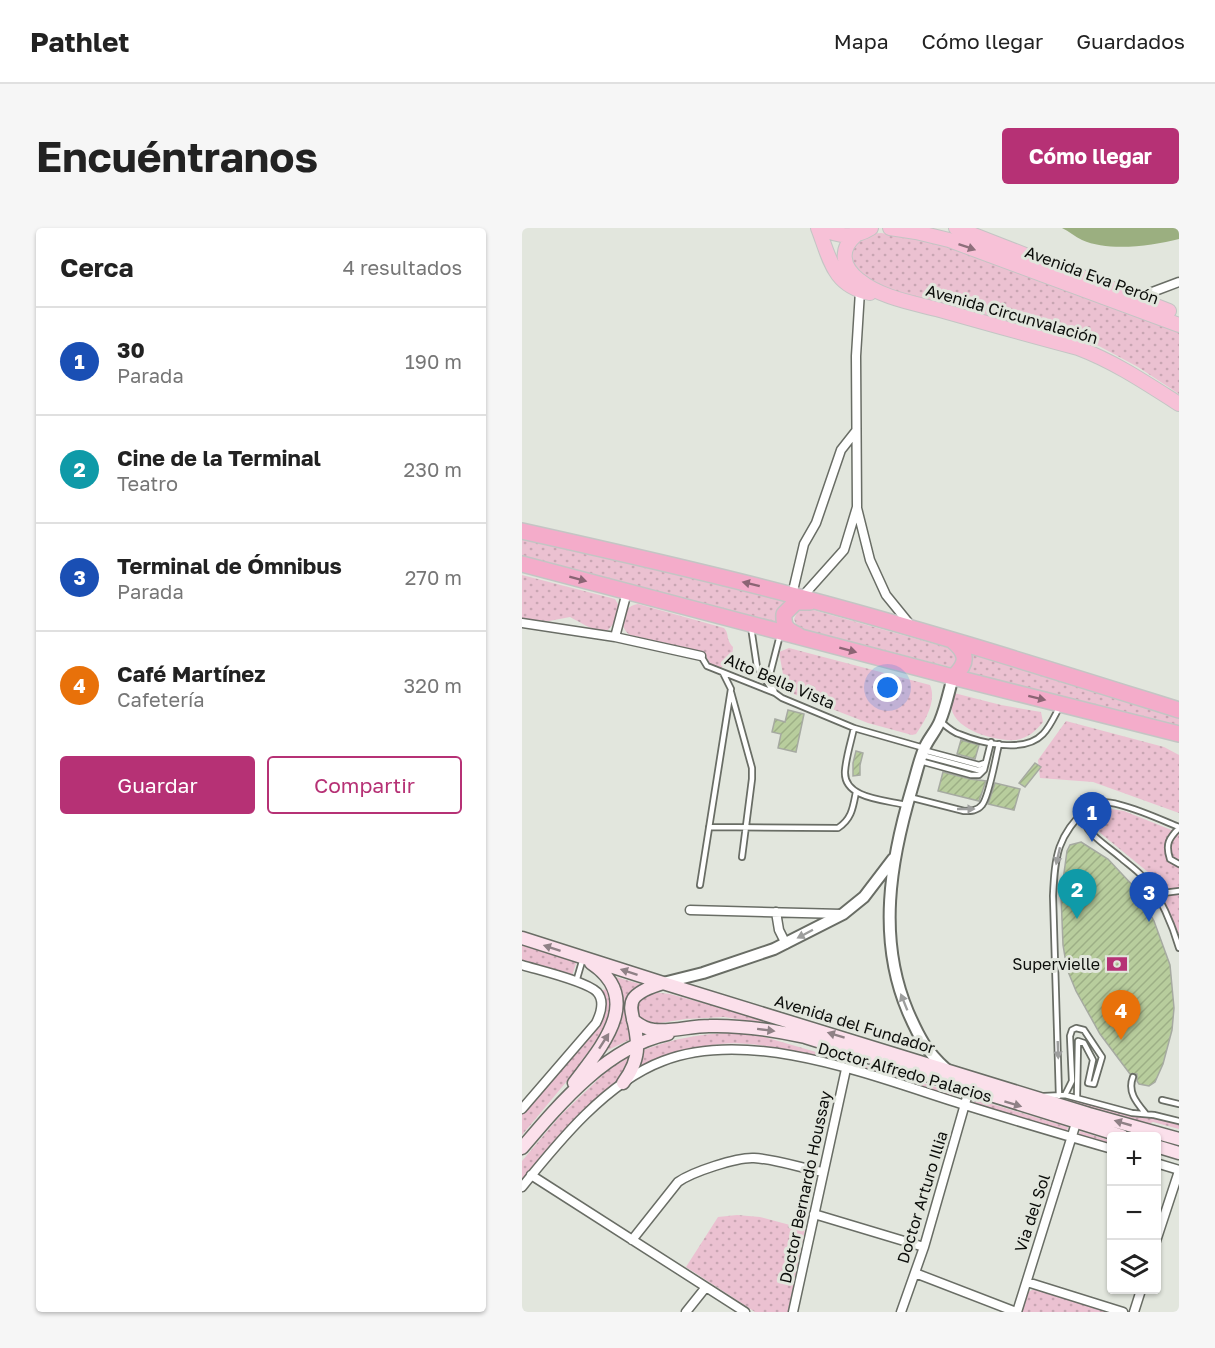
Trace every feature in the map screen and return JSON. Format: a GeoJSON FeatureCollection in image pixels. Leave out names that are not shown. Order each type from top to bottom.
{"type":"FeatureCollection","features":[{"type":"Feature","properties":{"kind":"highway"},"geometry":{"type":"LineString","coordinates":[[522,531],[797,596],[1065,674],[1179,710]]}},
{"type":"Feature","properties":{"kind":"highway"},"geometry":{"type":"LineString","coordinates":[[522,564],[751,624],[782,626],[809,639],[1061,704],[1173,739],[1179,743]]}},
{"type":"Feature","properties":{"kind":"highway"},"geometry":{"type":"LineString","coordinates":[[782,626],[788,609],[796,602],[828,605]]}},
{"type":"Feature","properties":{"kind":"highway"},"geometry":{"type":"LineString","coordinates":[[951,640],[963,650],[964,657],[961,669],[953,677]]}},
{"type":"Feature","properties":{"kind":"highway"},"geometry":{"type":"LineString","coordinates":[[1065,674],[1179,703]]}},
{"type":"Feature","properties":{"kind":"highway"},"geometry":{"type":"LineString","coordinates":[[1085,711],[1179,734]]}},
{"type":"Feature","properties":{"kind":"main road"},"geometry":{"type":"LineString","coordinates":[[820,228],[839,235],[855,235],[871,228]]}},
{"type":"Feature","properties":{"kind":"main road","name":"Avenida Circunvalación"},"geometry":{"type":"LineString","coordinates":[[820,228],[840,279],[860,291],[896,297]]}},
{"type":"Feature","properties":{"kind":"main road","name":"Avenida Eva Perón"},"geometry":{"type":"LineString","coordinates":[[890,228],[949,240],[1179,325]]}},
{"type":"Feature","properties":{"kind":"main road","name":"Avenida Eva Perón"},"geometry":{"type":"LineString","coordinates":[[956,228],[1179,315]]}},
{"type":"Feature","properties":{"kind":"main road","name":"Avenida Circunvalación"},"geometry":{"type":"LineString","coordinates":[[855,235],[845,248],[844,260],[846,267],[864,285],[896,297],[1078,348],[1120,367],[1179,404]]}},
{"type":"Feature","properties":{"kind":"main road","name":"Avenida del Fundador"},"geometry":{"type":"LineString","coordinates":[[522,938],[1179,1139]]}},
{"type":"Feature","properties":{"kind":"main road"},"geometry":{"type":"LineString","coordinates":[[522,1148],[558,1106],[606,1039],[616,1019],[618,1006],[612,986],[599,968],[583,958]]}},
{"type":"Feature","properties":{"kind":"main road"},"geometry":{"type":"LineString","coordinates":[[624,1083],[633,1070],[637,1046],[630,1006],[641,992],[663,983]]}},
{"type":"Feature","properties":{"kind":"main road"},"geometry":{"type":"LineString","coordinates":[[633,1020],[646,1028],[655,1030],[708,1026]]}},
{"type":"Feature","properties":{"kind":"main road"},"geometry":{"type":"LineString","coordinates":[[558,1106],[601,1067],[637,1046],[662,1035],[708,1026]]}},
{"type":"Feature","properties":{"kind":"main road","name":"Avenida del Fundador"},"geometry":{"type":"LineString","coordinates":[[708,1026],[764,1029],[805,1037],[1107,1132]]}},
{"type":"Feature","properties":{"kind":"main road"},"geometry":{"type":"LineString","coordinates":[[1161,1148],[1179,1153]]}},
{"type":"Feature","properties":{"kind":"street"},"geometry":{"type":"LineString","coordinates":[[1138,299],[1179,282]]}},
{"type":"Feature","properties":{"kind":"street"},"geometry":{"type":"LineString","coordinates":[[860,291],[856,356],[857,507],[870,560],[886,595],[914,629]]}},
{"type":"Feature","properties":{"kind":"street"},"geometry":{"type":"LineString","coordinates":[[797,596],[804,544],[816,523],[841,450],[856,430]]}},
{"type":"Feature","properties":{"kind":"street"},"geometry":{"type":"LineString","coordinates":[[797,596],[844,550],[857,507]]}},
{"type":"Feature","properties":{"kind":"street"},"geometry":{"type":"LineString","coordinates":[[615,637],[627,592]]}},
{"type":"Feature","properties":{"kind":"street","name":"Alto Bella Vista"},"geometry":{"type":"LineString","coordinates":[[522,623],[615,637],[701,656]]}},
{"type":"Feature","properties":{"kind":"street"},"geometry":{"type":"LineString","coordinates":[[946,1069],[930,1054],[919,1038],[901,994],[892,959],[889,926],[891,882],[908,801],[922,753],[940,721],[953,677]]}},
{"type":"Feature","properties":{"kind":"street"},"geometry":{"type":"LineString","coordinates":[[663,983],[703,973],[786,944],[843,914],[864,897],[895,856]]}},
{"type":"Feature","properties":{"kind":"street"},"geometry":{"type":"LineString","coordinates":[[690,910],[843,914]]}},
{"type":"Feature","properties":{"kind":"street"},"geometry":{"type":"LineString","coordinates":[[776,912],[778,930],[786,944]]}},
{"type":"Feature","properties":{"kind":"street"},"geometry":{"type":"LineString","coordinates":[[522,965],[576,982],[597,992],[602,1002],[596,1023],[522,1109]]}},
{"type":"Feature","properties":{"kind":"street","name":"Doctor Alfredo Palacios"},"geometry":{"type":"LineString","coordinates":[[522,1187],[560,1140],[585,1115],[642,1070],[665,1060],[718,1048],[757,1049],[891,1080],[966,1106],[1107,1148]]}},
{"type":"Feature","properties":{"kind":"street","name":"Doctor Bernardo Houssay"},"geometry":{"type":"LineString","coordinates":[[793,1312],[846,1069]]}},
{"type":"Feature","properties":{"kind":"street","name":"Doctor Arturo Illia"},"geometry":{"type":"LineString","coordinates":[[901,1312],[924,1247],[969,1090]]}},
{"type":"Feature","properties":{"kind":"street","name":"Via del Sol"},"geometry":{"type":"LineString","coordinates":[[1016,1312],[1076,1123]]}},
{"type":"Feature","properties":{"kind":"street"},"geometry":{"type":"LineString","coordinates":[[632,1240],[678,1182],[687,1176],[742,1159],[755,1158],[823,1173]]}},
{"type":"Feature","properties":{"kind":"street"},"geometry":{"type":"LineString","coordinates":[[1156,1240],[1179,1171],[1161,1165]]}},
{"type":"Feature","properties":{"kind":"street"},"geometry":{"type":"LineString","coordinates":[[531,1175],[745,1312]]}},
{"type":"Feature","properties":{"kind":"street"},"geometry":{"type":"LineString","coordinates":[[814,1214],[924,1247]]}},
{"type":"Feature","properties":{"kind":"street"},"geometry":{"type":"LineString","coordinates":[[915,1273],[1016,1312]]}},
{"type":"Feature","properties":{"kind":"street"},"geometry":{"type":"LineString","coordinates":[[1026,1282],[1123,1312]]}},
{"type":"Feature","properties":{"kind":"street"},"geometry":{"type":"LineString","coordinates":[[686,1312],[706,1287]]}},
{"type":"Feature","properties":{"kind":"street"},"geometry":{"type":"LineString","coordinates":[[1134,1312],[1140,1294]]}},
{"type":"Feature","properties":{"kind":"lane"},"geometry":{"type":"LineString","coordinates":[[751,624],[757,667],[775,693]]}},
{"type":"Feature","properties":{"kind":"lane"},"geometry":{"type":"LineString","coordinates":[[775,693],[769,678],[782,626]]}},
{"type":"Feature","properties":{"kind":"lane","name":"Alto Bella Vista"},"geometry":{"type":"LineString","coordinates":[[701,656],[706,666],[854,728],[922,753]]}},
{"type":"Feature","properties":{"kind":"lane"},"geometry":{"type":"LineString","coordinates":[[723,673],[730,689],[752,768],[741,857]]}},
{"type":"Feature","properties":{"kind":"lane"},"geometry":{"type":"LineString","coordinates":[[700,885],[730,689]]}},
{"type":"Feature","properties":{"kind":"lane"},"geometry":{"type":"LineString","coordinates":[[940,721],[957,734],[999,744],[1020,745],[1033,741],[1043,734],[1061,704]]}},
{"type":"Feature","properties":{"kind":"lane"},"geometry":{"type":"LineString","coordinates":[[854,728],[844,772],[846,780],[856,792],[964,811],[978,808],[985,800],[999,744]]}},
{"type":"Feature","properties":{"kind":"lane"},"geometry":{"type":"LineString","coordinates":[[922,753],[975,775],[982,773],[991,742]]}},
{"type":"Feature","properties":{"kind":"lane"},"geometry":{"type":"LineString","coordinates":[[922,753],[985,765]]}},
{"type":"Feature","properties":{"kind":"lane"},"geometry":{"type":"LineString","coordinates":[[709,827],[838,828],[846,823],[852,814],[856,792]]}},
{"type":"Feature","properties":{"kind":"lane"},"geometry":{"type":"LineString","coordinates":[[1062,1095],[1053,896],[1054,871],[1063,837],[1072,822],[1095,802],[1116,803],[1179,827],[1169,837],[1167,844],[1170,859],[1179,864]]}},
{"type":"Feature","properties":{"kind":"lane"},"geometry":{"type":"LineString","coordinates":[[1088,807],[1086,814],[1088,829],[1145,879],[1167,917],[1179,948]]}},
{"type":"Feature","properties":{"kind":"lane"},"geometry":{"type":"LineString","coordinates":[[1163,893],[1179,891]]}},
{"type":"Feature","properties":{"kind":"lane"},"geometry":{"type":"LineString","coordinates":[[576,982],[583,958]]}},
{"type":"Feature","properties":{"kind":"lane"},"geometry":{"type":"LineString","coordinates":[[1062,1095],[1072,1081],[1070,1036],[1072,1030],[1080,1028],[1084,1030],[1102,1057],[1102,1062],[1094,1084],[1088,1083],[1093,1060],[1084,1043],[1078,1041],[1077,1098]]}},
{"type":"Feature","properties":{"kind":"lane"},"geometry":{"type":"LineString","coordinates":[[1133,1077],[1131,1085],[1133,1096],[1146,1114]]}},
{"type":"Feature","properties":{"kind":"lane"},"geometry":{"type":"LineString","coordinates":[[1033,1096],[1062,1095],[1132,1113],[1179,1121]]}},
{"type":"Feature","properties":{"kind":"lane"},"geometry":{"type":"LineString","coordinates":[[1162,1100],[1179,1104]]}},
{"type":"Feature","properties":{"kind":"shaded area"},"geometry":{"type":"Polygon","coordinates":[[[1062,228],[1179,228],[1179,239],[1143,246],[1105,246],[1082,240],[1062,228]]]}},
{"type":"Feature","properties":{"kind":"shaded area"},"geometry":{"type":"Polygon","coordinates":[[[881,233],[931,240],[1179,329],[1179,394],[1138,367],[1099,346],[882,289],[858,276],[847,247],[867,234],[881,233]]]}},
{"type":"Feature","properties":{"kind":"shaded area"},"geometry":{"type":"Polygon","coordinates":[[[522,535],[788,598],[780,608],[779,628],[522,559],[522,535]]]}},
{"type":"Feature","properties":{"kind":"shaded area"},"geometry":{"type":"Polygon","coordinates":[[[522,575],[615,599],[619,606],[615,622],[608,630],[597,630],[570,617],[549,621],[522,620],[522,575]]]}},
{"type":"Feature","properties":{"kind":"shaded area"},"geometry":{"type":"Polygon","coordinates":[[[638,604],[724,628],[733,647],[732,658],[721,668],[710,664],[704,652],[630,635],[624,627],[623,617],[628,608],[638,604]]]}},
{"type":"Feature","properties":{"kind":"shaded area"},"geometry":{"type":"Polygon","coordinates":[[[806,608],[949,648],[960,656],[954,668],[802,629],[797,627],[794,619],[799,609],[806,608]]]}},
{"type":"Feature","properties":{"kind":"shaded area"},"geometry":{"type":"Polygon","coordinates":[[[789,648],[930,685],[932,698],[926,717],[916,734],[912,735],[868,723],[786,691],[779,652],[789,648]]]}},
{"type":"Feature","properties":{"kind":"shaded area"},"geometry":{"type":"Polygon","coordinates":[[[968,650],[1179,715],[1179,729],[963,675],[968,650]]]}},
{"type":"Feature","properties":{"kind":"shaded area"},"geometry":{"type":"Polygon","coordinates":[[[954,693],[1041,712],[1043,722],[1031,734],[1016,740],[982,735],[960,723],[954,715],[951,705],[954,693]]]}},
{"type":"Feature","properties":{"kind":"shaded area"},"geometry":{"type":"Polygon","coordinates":[[[1066,721],[1164,747],[1179,755],[1179,813],[1093,782],[1040,778],[1038,760],[1066,721]]]}},
{"type":"Feature","properties":{"kind":"shaded area"},"geometry":{"type":"Polygon","coordinates":[[[1105,808],[1124,811],[1179,833],[1179,934],[1154,877],[1099,832],[1097,819],[1105,808]]]}},
{"type":"Feature","properties":{"kind":"shaded area"},"geometry":{"type":"Polygon","coordinates":[[[522,942],[577,960],[572,976],[522,960],[522,942]]]}},
{"type":"Feature","properties":{"kind":"shaded area"},"geometry":{"type":"Polygon","coordinates":[[[609,975],[640,984],[626,1003],[631,1039],[608,1050],[594,1061],[615,1030],[609,975]]]}},
{"type":"Feature","properties":{"kind":"shaded area"},"geometry":{"type":"Polygon","coordinates":[[[610,988],[612,994],[610,1023],[587,1057],[522,1135],[522,1114],[597,1026],[604,1009],[600,991],[610,988]]]}},
{"type":"Feature","properties":{"kind":"shaded area"},"geometry":{"type":"Polygon","coordinates":[[[651,992],[670,994],[762,1019],[1139,1132],[1120,1131],[781,1026],[724,1017],[653,1024],[638,1019],[635,1002],[651,992]]]}},
{"type":"Feature","properties":{"kind":"shaded area"},"geometry":{"type":"Polygon","coordinates":[[[738,1033],[761,1036],[953,1092],[952,1096],[849,1066],[768,1046],[732,1043],[699,1047],[637,1069],[641,1051],[653,1046],[689,1037],[738,1033]]]}},
{"type":"Feature","properties":{"kind":"shaded area"},"geometry":{"type":"Polygon","coordinates":[[[634,1054],[622,1077],[562,1133],[522,1180],[522,1161],[560,1116],[609,1069],[634,1054]]]}},
{"type":"Feature","properties":{"kind":"shaded area"},"geometry":{"type":"Polygon","coordinates":[[[1069,1098],[1131,1115],[1179,1123],[1179,1129],[1153,1122],[1146,1125],[1074,1104],[1068,1101],[1069,1098]]]}},
{"type":"Feature","properties":{"kind":"shaded area"},"geometry":{"type":"Polygon","coordinates":[[[975,1099],[1068,1127],[1067,1132],[974,1104],[975,1099]]]}},
{"type":"Feature","properties":{"kind":"shaded area"},"geometry":{"type":"Polygon","coordinates":[[[1080,1131],[1107,1140],[1107,1145],[1078,1136],[1080,1131]]]}},
{"type":"Feature","properties":{"kind":"shaded area"},"geometry":{"type":"Polygon","coordinates":[[[737,1215],[760,1217],[805,1229],[788,1312],[755,1312],[686,1267],[718,1217],[737,1215]]]}},
{"type":"Feature","properties":{"kind":"shaded area"},"geometry":{"type":"Polygon","coordinates":[[[1034,1289],[1107,1312],[1021,1312],[1028,1292],[1034,1289]]]}},
{"type":"Feature","properties":{"kind":"building"},"geometry":{"type":"Polygon","coordinates":[[[788,710],[804,714],[796,752],[778,748],[781,734],[772,732],[775,719],[785,722],[788,710]]]}},
{"type":"Feature","properties":{"kind":"building"},"geometry":{"type":"Polygon","coordinates":[[[961,740],[979,745],[975,759],[957,754],[961,740]]]}},
{"type":"Feature","properties":{"kind":"building"},"geometry":{"type":"Polygon","coordinates":[[[856,751],[863,753],[860,775],[853,776],[853,763],[856,751]]]}},
{"type":"Feature","properties":{"kind":"building"},"geometry":{"type":"Polygon","coordinates":[[[1035,763],[1041,767],[1025,787],[1019,783],[1035,763]]]}},
{"type":"Feature","properties":{"kind":"building"},"geometry":{"type":"Polygon","coordinates":[[[943,772],[986,781],[979,801],[938,791],[943,772]]]}},
{"type":"Feature","properties":{"kind":"building"},"geometry":{"type":"Polygon","coordinates":[[[995,783],[1020,789],[1014,810],[988,804],[995,783]]]}},
{"type":"Feature","properties":{"kind":"building"},"geometry":{"type":"Polygon","coordinates":[[[1081,842],[1108,859],[1135,888],[1154,921],[1170,965],[1174,1008],[1172,1030],[1163,1064],[1155,1082],[1149,1086],[1139,1084],[1137,1074],[1130,1074],[1100,1034],[1076,991],[1067,969],[1063,945],[1061,895],[1067,851],[1070,845],[1081,842]]]}},
{"type":"Feature","properties":{"kind":"place","name":"30"},"geometry":{"type":"Point","coordinates":[1092,842]}},
{"type":"Feature","properties":{"kind":"place","name":"Cine de la Terminal"},"geometry":{"type":"Point","coordinates":[1077,919]}},
{"type":"Feature","properties":{"kind":"place","name":"Terminal de Ómnibus"},"geometry":{"type":"Point","coordinates":[1149,922]}},
{"type":"Feature","properties":{"kind":"place","name":"Supervielle"},"geometry":{"type":"Point","coordinates":[1117,964]}},
{"type":"Feature","properties":{"kind":"place","name":"Café Martínez"},"geometry":{"type":"Point","coordinates":[1121,1040]}}]}
